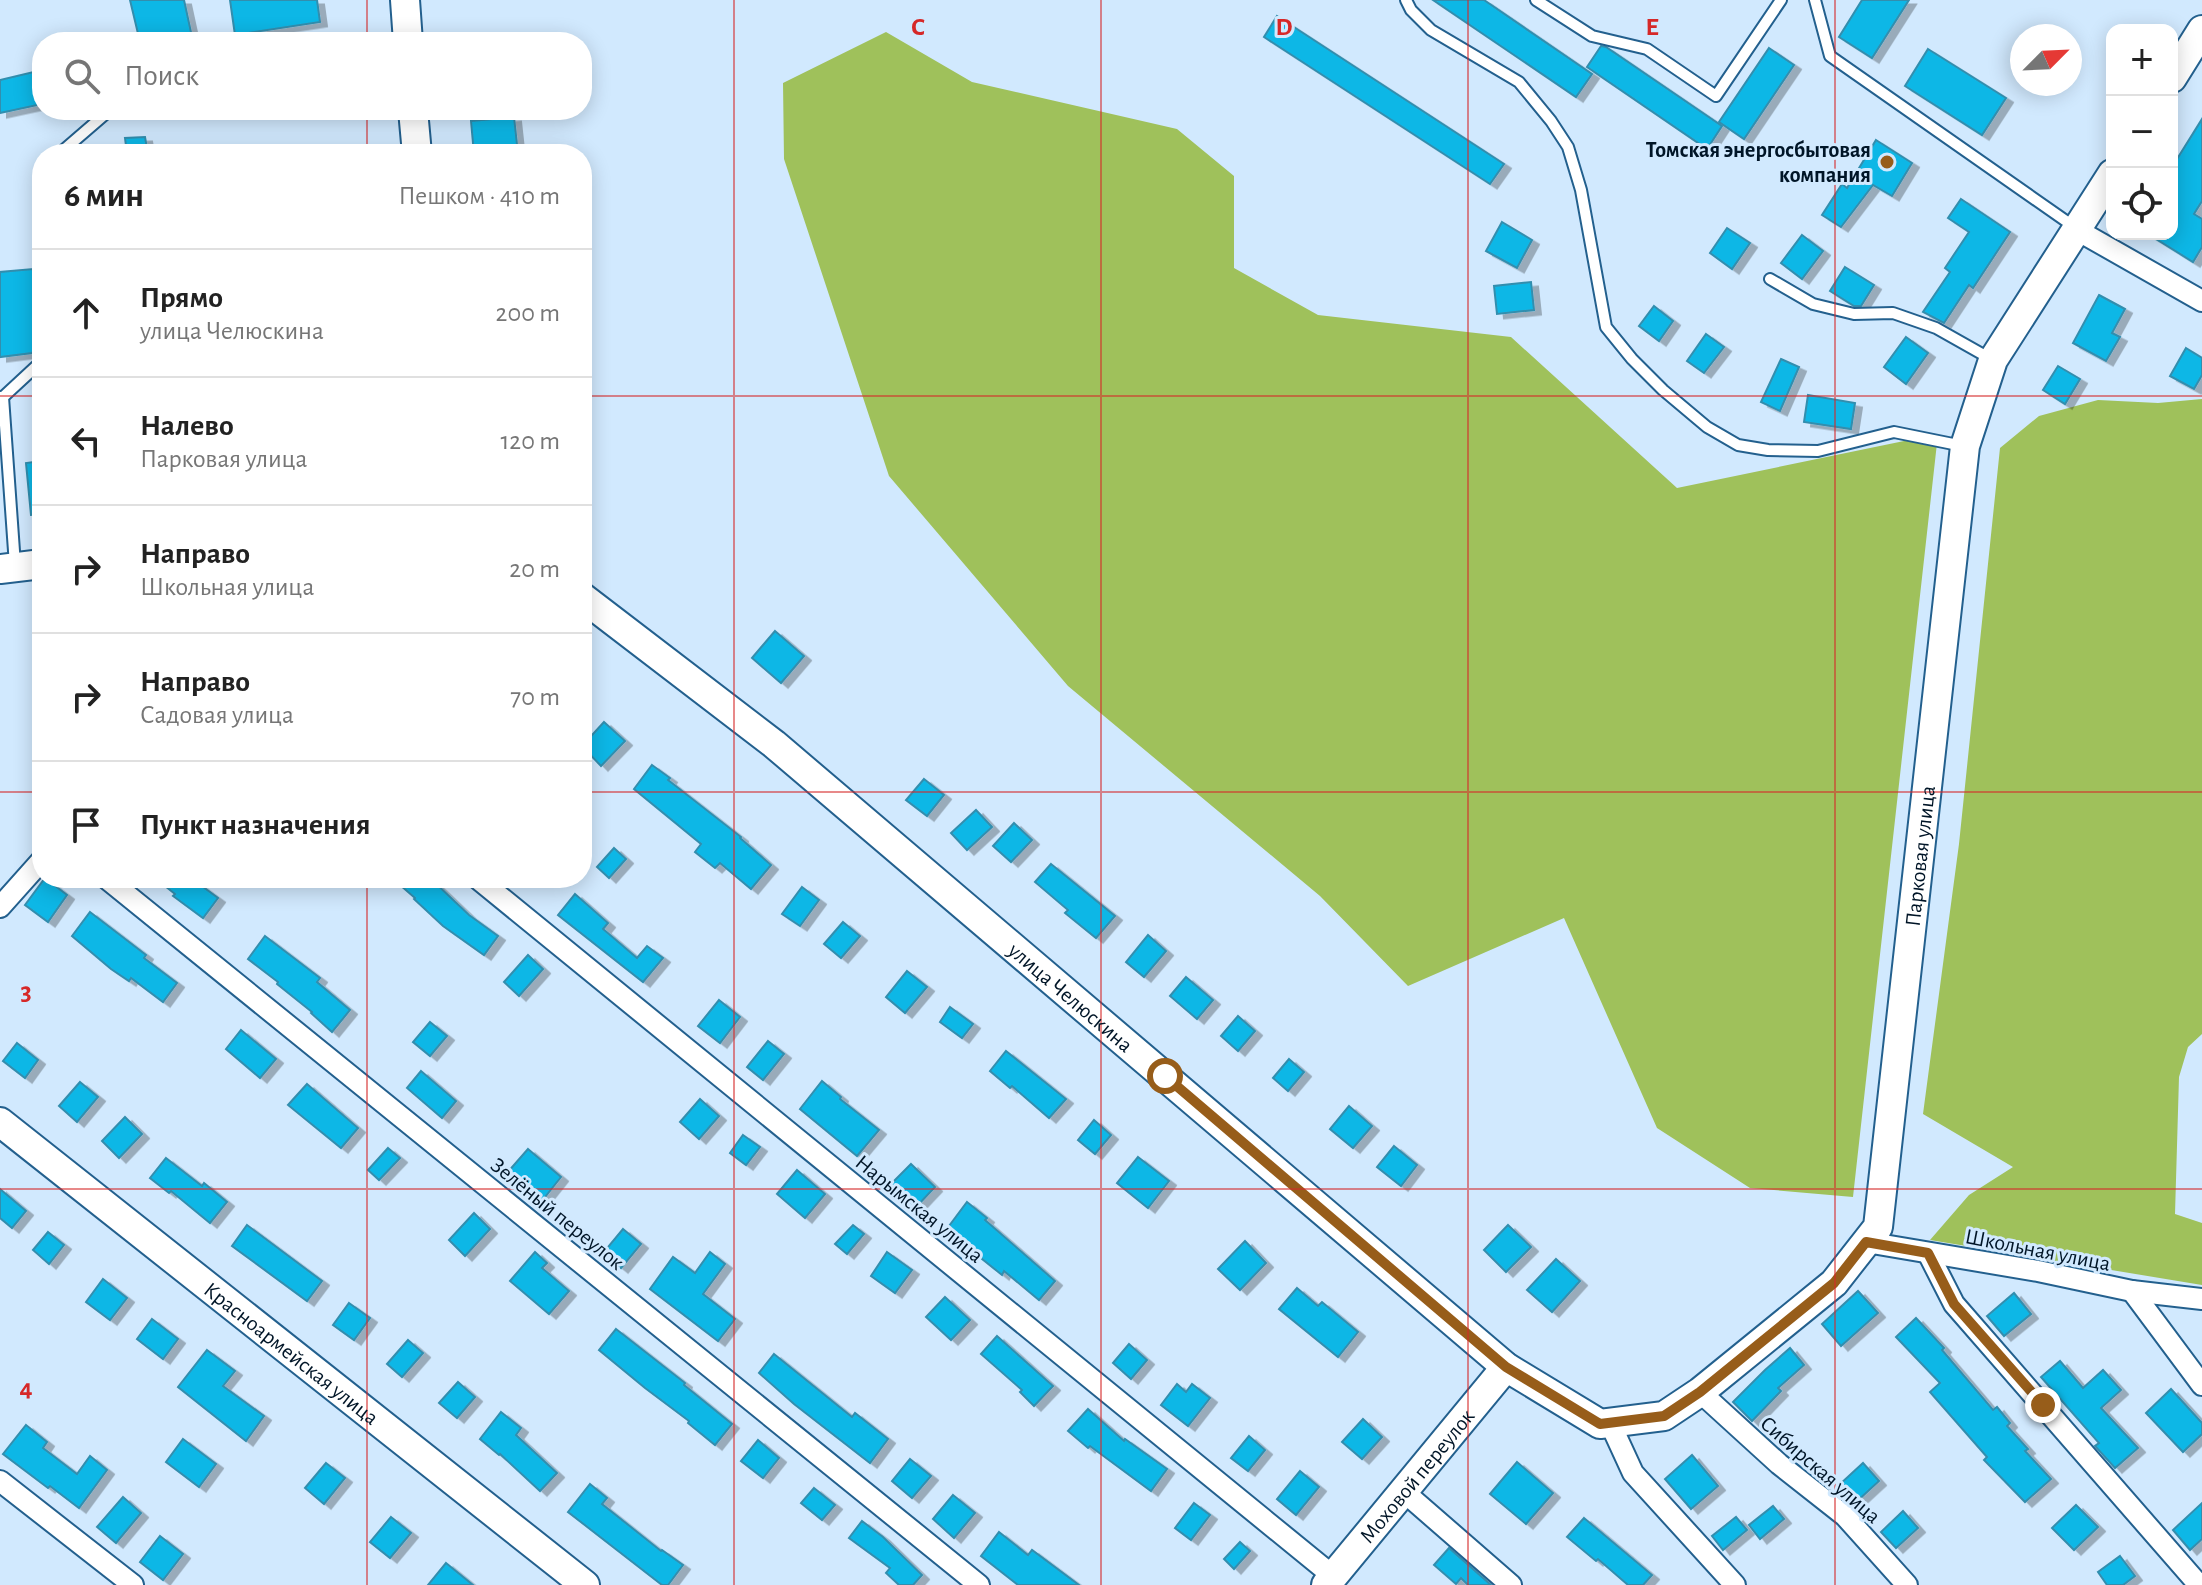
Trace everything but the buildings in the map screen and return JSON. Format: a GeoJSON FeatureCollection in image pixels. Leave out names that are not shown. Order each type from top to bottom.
{"type":"FeatureCollection","features":[{"type":"Feature","properties":{"kind":"street"},"geometry":{"type":"LineString","coordinates":[[405,0],[407,32]]}},
{"type":"Feature","properties":{"kind":"street"},"geometry":{"type":"LineString","coordinates":[[2178,68],[2202,30]]}},
{"type":"Feature","properties":{"kind":"street"},"geometry":{"type":"LineString","coordinates":[[414,120],[416,144]]}},
{"type":"Feature","properties":{"kind":"street","name":"Парковая улица"},"geometry":{"type":"LineString","coordinates":[[1605,1424],[1664,1416],[1700,1392],[1834,1283],[1878,1227],[1965,446],[1993,360],[2106,184]]}},
{"type":"Feature","properties":{"kind":"street"},"geometry":{"type":"LineString","coordinates":[[2077,230],[2202,301]]}},
{"type":"Feature","properties":{"kind":"street","name":"улица Челюскина"},"geometry":{"type":"LineString","coordinates":[[592,605],[774,744],[1506,1367],[1605,1424]]}},
{"type":"Feature","properties":{"kind":"street"},"geometry":{"type":"LineString","coordinates":[[0,907],[32,871]]}},
{"type":"Feature","properties":{"kind":"street","name":"Зелёный переулок"},"geometry":{"type":"LineString","coordinates":[[118,888],[979,1585]]}},
{"type":"Feature","properties":{"kind":"street","name":"Нарымская улица"},"geometry":{"type":"LineString","coordinates":[[489,888],[1330,1580]]}},
{"type":"Feature","properties":{"kind":"street","name":"Красноармейская улица"},"geometry":{"type":"LineString","coordinates":[[0,1122],[585,1585]]}},
{"type":"Feature","properties":{"kind":"street","name":"Школьная улица"},"geometry":{"type":"LineString","coordinates":[[1866,1242],[2038,1271],[2132,1291],[2202,1299]]}},
{"type":"Feature","properties":{"kind":"street"},"geometry":{"type":"LineString","coordinates":[[1928,1253],[1954,1304],[2199,1585]]}},
{"type":"Feature","properties":{"kind":"street"},"geometry":{"type":"LineString","coordinates":[[2132,1291],[2202,1385]]}},
{"type":"Feature","properties":{"kind":"street","name":"Моховой переулок"},"geometry":{"type":"LineString","coordinates":[[1330,1580],[1506,1367]]}},
{"type":"Feature","properties":{"kind":"street","name":"Сибирская улица"},"geometry":{"type":"LineString","coordinates":[[1700,1392],[1779,1464],[1845,1516],[1907,1585]]}},
{"type":"Feature","properties":{"kind":"street"},"geometry":{"type":"LineString","coordinates":[[1605,1424],[1633,1473],[1735,1585]]}},
{"type":"Feature","properties":{"kind":"street"},"geometry":{"type":"LineString","coordinates":[[0,1481],[133,1585]]}},
{"type":"Feature","properties":{"kind":"street"},"geometry":{"type":"LineString","coordinates":[[1403,1491],[1511,1585]]}},
{"type":"Feature","properties":{"kind":"lane"},"geometry":{"type":"LineString","coordinates":[[1406,0],[1411,10],[1431,30],[1519,82],[1551,121],[1568,147],[1581,190],[1606,327],[1663,390],[1707,427],[1738,445],[1768,450],[1818,451],[1894,432],[1965,446]]}},
{"type":"Feature","properties":{"kind":"lane"},"geometry":{"type":"LineString","coordinates":[[1536,0],[1592,36],[1647,49],[1716,96],[1781,0]]}},
{"type":"Feature","properties":{"kind":"lane"},"geometry":{"type":"LineString","coordinates":[[1815,0],[1830,56],[2077,230]]}},
{"type":"Feature","properties":{"kind":"lane"},"geometry":{"type":"LineString","coordinates":[[71,144],[98,120]]}},
{"type":"Feature","properties":{"kind":"lane"},"geometry":{"type":"LineString","coordinates":[[1770,279],[1813,304],[1854,314],[1893,313],[1936,328],[1993,360]]}},
{"type":"Feature","properties":{"kind":"lane"},"geometry":{"type":"LineString","coordinates":[[19,567],[2,397],[32,370]]}},
{"type":"Feature","properties":{"kind":"green space"},"geometry":{"type":"Polygon","coordinates":[[[886,32],[972,82],[1177,129],[1234,176],[1234,268],[1318,315],[1511,337],[1677,488],[1938,434],[1853,1197],[1750,1188],[1657,1128],[1564,918],[1408,986],[1320,896],[1068,686],[889,476],[784,159],[783,83],[886,32]]]}},
{"type":"Feature","properties":{"kind":"green space"},"geometry":{"type":"Polygon","coordinates":[[[2202,399],[2202,1034],[2188,1047],[2179,1077],[2175,1214],[2202,1223],[2202,1285],[1930,1240],[1969,1195],[2013,1167],[1923,1114],[1959,844],[2000,448],[2039,416],[2098,400],[2158,403],[2202,399]]]}},
{"type":"Feature","properties":{"kind":"place","name":"Томская энергосбытовая компания"},"geometry":{"type":"Point","coordinates":[1887,162]}},
{"type":"Feature","properties":{"kind":"route"},"geometry":{"type":"LineString","coordinates":[[1165,1076],[1506,1367],[1600,1424],[1664,1416],[1700,1392],[1834,1283],[1866,1242],[1928,1253],[1954,1304],[2043,1405]]}}]}
